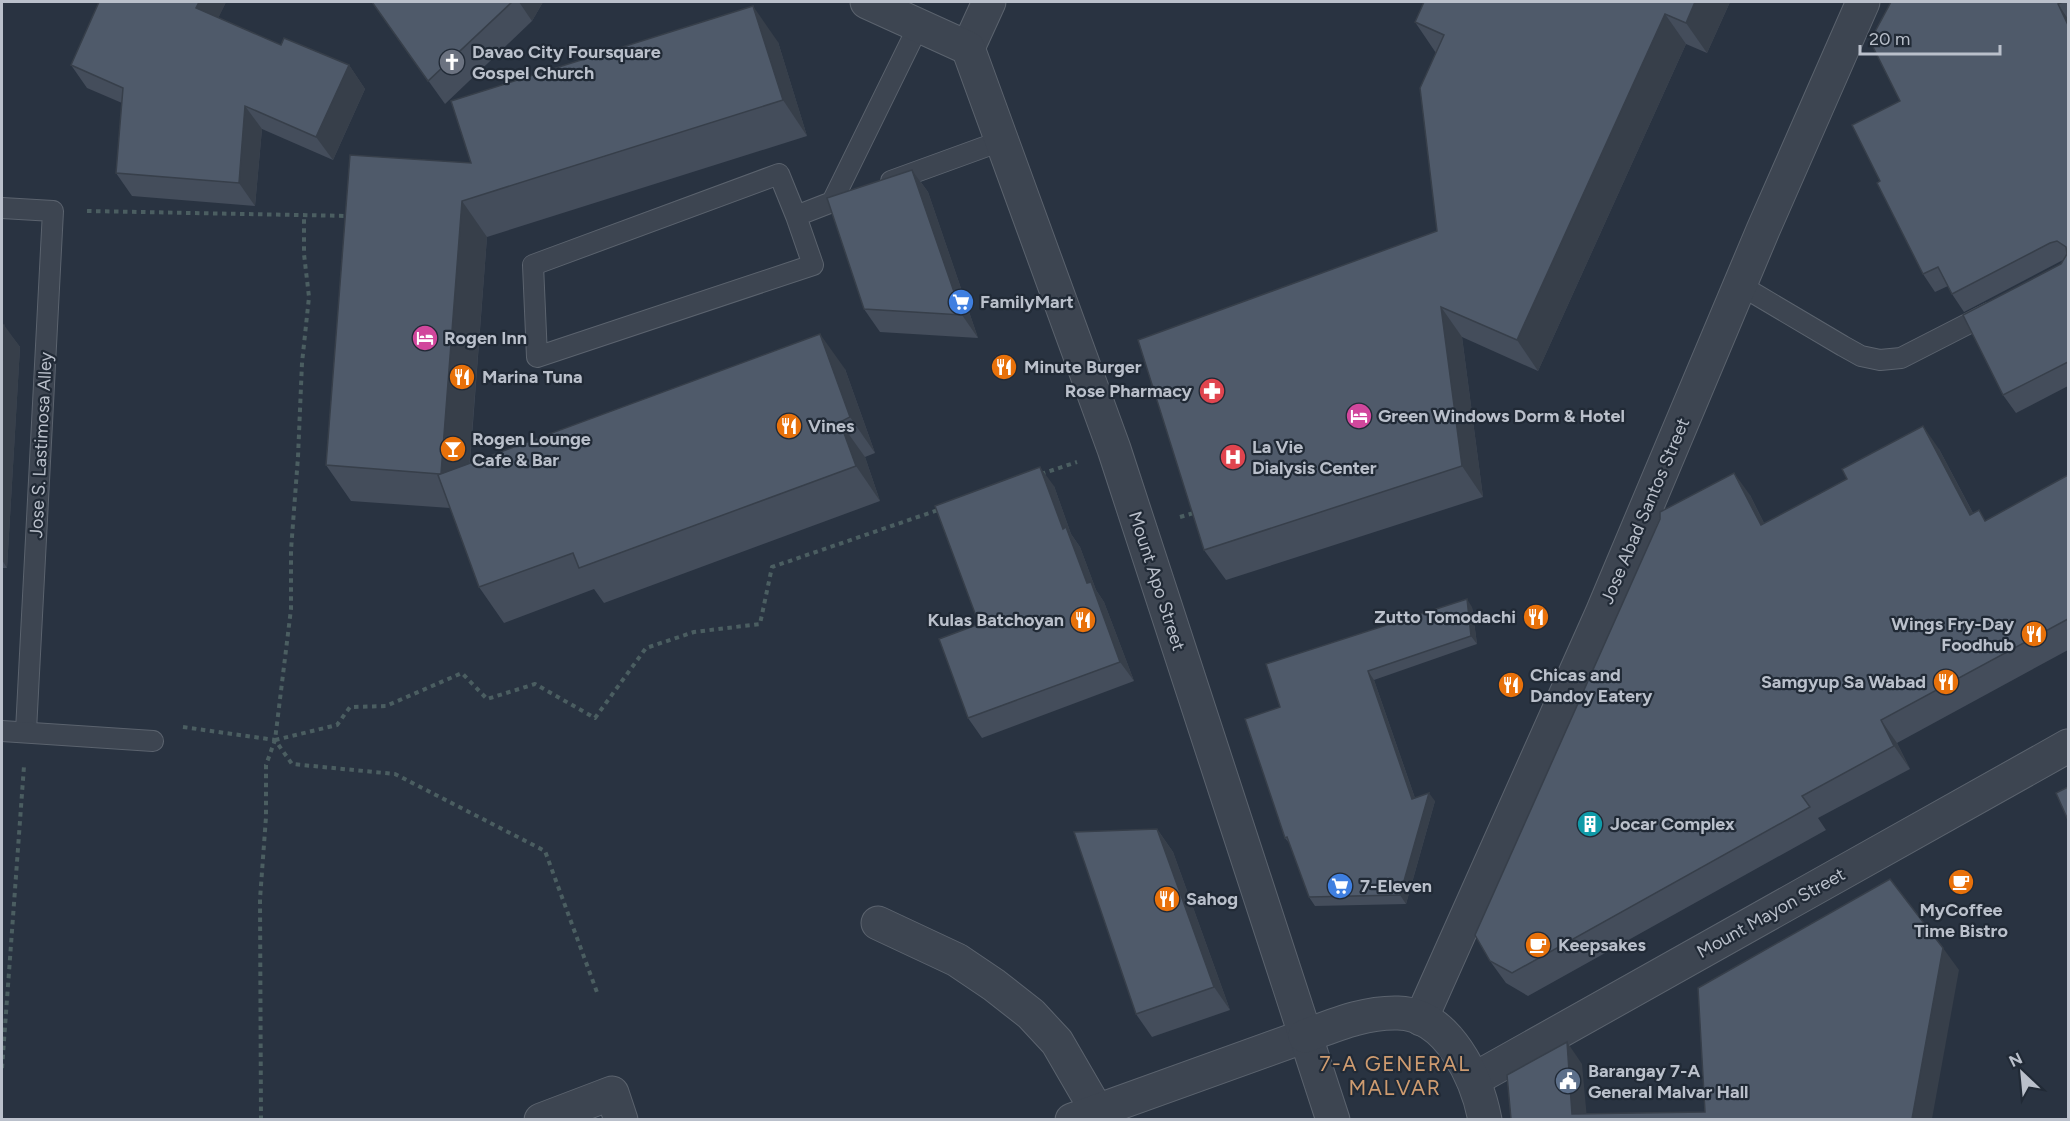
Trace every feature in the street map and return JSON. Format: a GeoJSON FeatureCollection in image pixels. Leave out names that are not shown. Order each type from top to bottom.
{"type":"FeatureCollection","features":[{"type":"Feature","properties":{"kind":"street"},"geometry":{"type":"LineString","coordinates":[[867,2],[968,48],[989,2]]}},
{"type":"Feature","properties":{"kind":"street","name":"Jose Abad Santos Street"},"geometry":{"type":"LineString","coordinates":[[1421,1018],[1602,612],[1863,2]]}},
{"type":"Feature","properties":{"kind":"street","name":"Mount Apo Street"},"geometry":{"type":"LineString","coordinates":[[968,48],[1114,449],[1333,1119]]}},
{"type":"Feature","properties":{"kind":"street","name":"Mount Mayon Street"},"geometry":{"type":"LineString","coordinates":[[1473,1080],[2068,746]]}},
{"type":"Feature","properties":{"kind":"street"},"geometry":{"type":"LineString","coordinates":[[878,923],[957,960],[1031,1014],[1057,1042],[1084,1115],[1349,1020],[1374,1014],[1400,1012],[1421,1018],[1444,1034],[1461,1056],[1473,1080],[1485,1119]]}},
{"type":"Feature","properties":{"kind":"street"},"geometry":{"type":"LineString","coordinates":[[541,1119],[612,1093],[621,1119]]}},
{"type":"Feature","properties":{"kind":"lane"},"geometry":{"type":"LineString","coordinates":[[832,202],[919,25]]}},
{"type":"Feature","properties":{"kind":"lane"},"geometry":{"type":"LineString","coordinates":[[877,185],[1001,141]]}},
{"type":"Feature","properties":{"kind":"lane"},"geometry":{"type":"LineString","coordinates":[[779,174],[796,216],[813,265],[537,357],[533,265],[779,174]]}},
{"type":"Feature","properties":{"kind":"lane"},"geometry":{"type":"LineString","coordinates":[[796,216],[854,194]]}},
{"type":"Feature","properties":{"kind":"lane"},"geometry":{"type":"LineString","coordinates":[[2,208],[53,211]]}},
{"type":"Feature","properties":{"kind":"lane","name":"Jose S. Lastimosa Alley"},"geometry":{"type":"LineString","coordinates":[[26,732],[53,211]]}},
{"type":"Feature","properties":{"kind":"lane"},"geometry":{"type":"LineString","coordinates":[[1740,285],[1861,356],[1880,360],[1901,358],[2008,303]]}},
{"type":"Feature","properties":{"kind":"lane"},"geometry":{"type":"LineString","coordinates":[[2,731],[153,741]]}},
{"type":"Feature","properties":{"kind":"path"},"geometry":{"type":"LineString","coordinates":[[53,211],[354,216]]}},
{"type":"Feature","properties":{"kind":"path"},"geometry":{"type":"LineString","coordinates":[[261,1119],[260,899],[266,818],[266,765],[275,740],[291,609],[291,550],[302,363],[309,297],[304,254],[304,215]]}},
{"type":"Feature","properties":{"kind":"path"},"geometry":{"type":"LineString","coordinates":[[1037,476],[1114,449]]}},
{"type":"Feature","properties":{"kind":"path"},"geometry":{"type":"LineString","coordinates":[[153,741],[177,726],[275,740],[337,725],[350,707],[386,706],[462,673],[487,699],[535,684],[595,718],[646,648],[694,632],[760,624],[772,567],[949,506]]}},
{"type":"Feature","properties":{"kind":"path"},"geometry":{"type":"LineString","coordinates":[[1180,517],[1203,510]]}},
{"type":"Feature","properties":{"kind":"path"},"geometry":{"type":"LineString","coordinates":[[2,1068],[26,732]]}},
{"type":"Feature","properties":{"kind":"path"},"geometry":{"type":"LineString","coordinates":[[275,740],[292,764],[395,774],[545,851],[598,995]]}},
{"type":"Feature","properties":{"kind":"building"},"geometry":{"type":"Polygon","coordinates":[[[99,2],[199,2],[196,8],[281,45],[284,38],[349,65],[316,137],[245,106],[239,183],[116,173],[123,88],[71,65],[99,2]]]}},
{"type":"Feature","properties":{"kind":"building","name":"Davao City Foursquare Gospel Church"},"geometry":{"type":"Polygon","coordinates":[[[372,2],[512,2],[428,81],[372,2]]]}},
{"type":"Feature","properties":{"kind":"building"},"geometry":{"type":"Polygon","coordinates":[[[1424,2],[1695,2],[1686,23],[1665,14],[1517,340],[1441,307],[1462,466],[1204,550],[1138,340],[1437,231],[1420,88],[1444,35],[1415,22],[1424,2]]]}},
{"type":"Feature","properties":{"kind":"building"},"geometry":{"type":"Polygon","coordinates":[[[1891,2],[2063,2],[2058,4],[2068,25],[2068,362],[2003,395],[1963,315],[2061,264],[2067,254],[2066,247],[2057,241],[2050,243],[1952,294],[1938,267],[1923,274],[1877,183],[1880,181],[1852,125],[1900,101],[1870,41],[1891,2]]]}},
{"type":"Feature","properties":{"kind":"building"},"geometry":{"type":"Polygon","coordinates":[[[753,6],[783,100],[462,201],[441,474],[820,334],[850,417],[840,422],[856,466],[579,568],[573,553],[479,587],[438,475],[440,474],[326,465],[350,155],[471,163],[451,101],[753,6]]]}},
{"type":"Feature","properties":{"kind":"building"},"geometry":{"type":"Polygon","coordinates":[[[912,170],[962,315],[864,309],[827,198],[912,170]]]}},
{"type":"Feature","properties":{"kind":"building"},"geometry":{"type":"Polygon","coordinates":[[[2,324],[4,325],[2,366],[2,324]]]}},
{"type":"Feature","properties":{"kind":"building"},"geometry":{"type":"Polygon","coordinates":[[[1923,426],[1970,515],[1979,510],[1985,521],[2068,475],[2068,619],[1881,720],[1894,746],[1802,796],[1810,807],[1512,973],[1490,961],[1475,935],[1660,519],[1660,512],[1734,473],[1761,525],[1847,479],[1842,469],[1923,426]]]}},
{"type":"Feature","properties":{"kind":"building"},"geometry":{"type":"Polygon","coordinates":[[[1040,467],[1063,529],[1066,527],[1087,583],[1091,582],[1120,662],[968,718],[939,639],[979,624],[935,506],[1040,467]]]}},
{"type":"Feature","properties":{"kind":"building"},"geometry":{"type":"Polygon","coordinates":[[[1467,599],[1471,636],[1368,671],[1412,799],[1429,793],[1400,895],[1309,897],[1287,837],[1285,838],[1245,719],[1280,707],[1266,664],[1467,599]]]}},
{"type":"Feature","properties":{"kind":"building"},"geometry":{"type":"Polygon","coordinates":[[[2068,787],[2068,820],[2056,793],[2068,787]]]}},
{"type":"Feature","properties":{"kind":"building"},"geometry":{"type":"Polygon","coordinates":[[[1157,829],[1214,987],[1136,1014],[1074,832],[1157,829]]]}},
{"type":"Feature","properties":{"kind":"building"},"geometry":{"type":"Polygon","coordinates":[[[1890,879],[1943,948],[1912,1119],[1511,1119],[1507,1075],[1567,1042],[1572,1114],[1705,1112],[1698,988],[1890,879]]]}},
{"type":"Feature","properties":{"kind":"place","name":"Davao City Foursquare Gospel Church"},"geometry":{"type":"Point","coordinates":[452,62]}},
{"type":"Feature","properties":{"kind":"place","name":"FamilyMart"},"geometry":{"type":"Point","coordinates":[961,302]}},
{"type":"Feature","properties":{"kind":"place","name":"Rogen Inn"},"geometry":{"type":"Point","coordinates":[425,338]}},
{"type":"Feature","properties":{"kind":"place","name":"Minute Burger"},"geometry":{"type":"Point","coordinates":[1004,367]}},
{"type":"Feature","properties":{"kind":"place","name":"Marina Tuna"},"geometry":{"type":"Point","coordinates":[462,377]}},
{"type":"Feature","properties":{"kind":"place","name":"Rose Pharmacy"},"geometry":{"type":"Point","coordinates":[1212,391]}},
{"type":"Feature","properties":{"kind":"place","name":"Green Windows Dorm & Hotel"},"geometry":{"type":"Point","coordinates":[1359,416]}},
{"type":"Feature","properties":{"kind":"place","name":"Vines"},"geometry":{"type":"Point","coordinates":[789,426]}},
{"type":"Feature","properties":{"kind":"place","name":"Rogen Lounge Cafe & Bar"},"geometry":{"type":"Point","coordinates":[453,449]}},
{"type":"Feature","properties":{"kind":"place","name":"La Vie Dialysis Center"},"geometry":{"type":"Point","coordinates":[1233,457]}},
{"type":"Feature","properties":{"kind":"place","name":"Zutto Tomodachi"},"geometry":{"type":"Point","coordinates":[1536,617]}},
{"type":"Feature","properties":{"kind":"place","name":"Kulas Batchoyan"},"geometry":{"type":"Point","coordinates":[1083,620]}},
{"type":"Feature","properties":{"kind":"place","name":"Wings Fry-Day Foodhub"},"geometry":{"type":"Point","coordinates":[2034,634]}},
{"type":"Feature","properties":{"kind":"place","name":"Samgyup Sa Wabad"},"geometry":{"type":"Point","coordinates":[1946,682]}},
{"type":"Feature","properties":{"kind":"place","name":"Chicas and Dandoy Eatery"},"geometry":{"type":"Point","coordinates":[1511,685]}},
{"type":"Feature","properties":{"kind":"place","name":"Jocar Complex"},"geometry":{"type":"Point","coordinates":[1590,824]}},
{"type":"Feature","properties":{"kind":"place","name":"MyCoffee Time Bistro"},"geometry":{"type":"Point","coordinates":[1961,882]}},
{"type":"Feature","properties":{"kind":"place","name":"7-Eleven"},"geometry":{"type":"Point","coordinates":[1340,886]}},
{"type":"Feature","properties":{"kind":"place","name":"Sahog"},"geometry":{"type":"Point","coordinates":[1167,899]}},
{"type":"Feature","properties":{"kind":"place","name":"Keepsakes"},"geometry":{"type":"Point","coordinates":[1538,945]}},
{"type":"Feature","properties":{"kind":"place","name":"Barangay 7-A General Malvar Hall"},"geometry":{"type":"Point","coordinates":[1568,1081]}},
{"type":"Feature","properties":{"kind":"district","name":"7-A GENERAL MALVAR"},"geometry":{"type":"Point","coordinates":[1395,1076]}}]}
